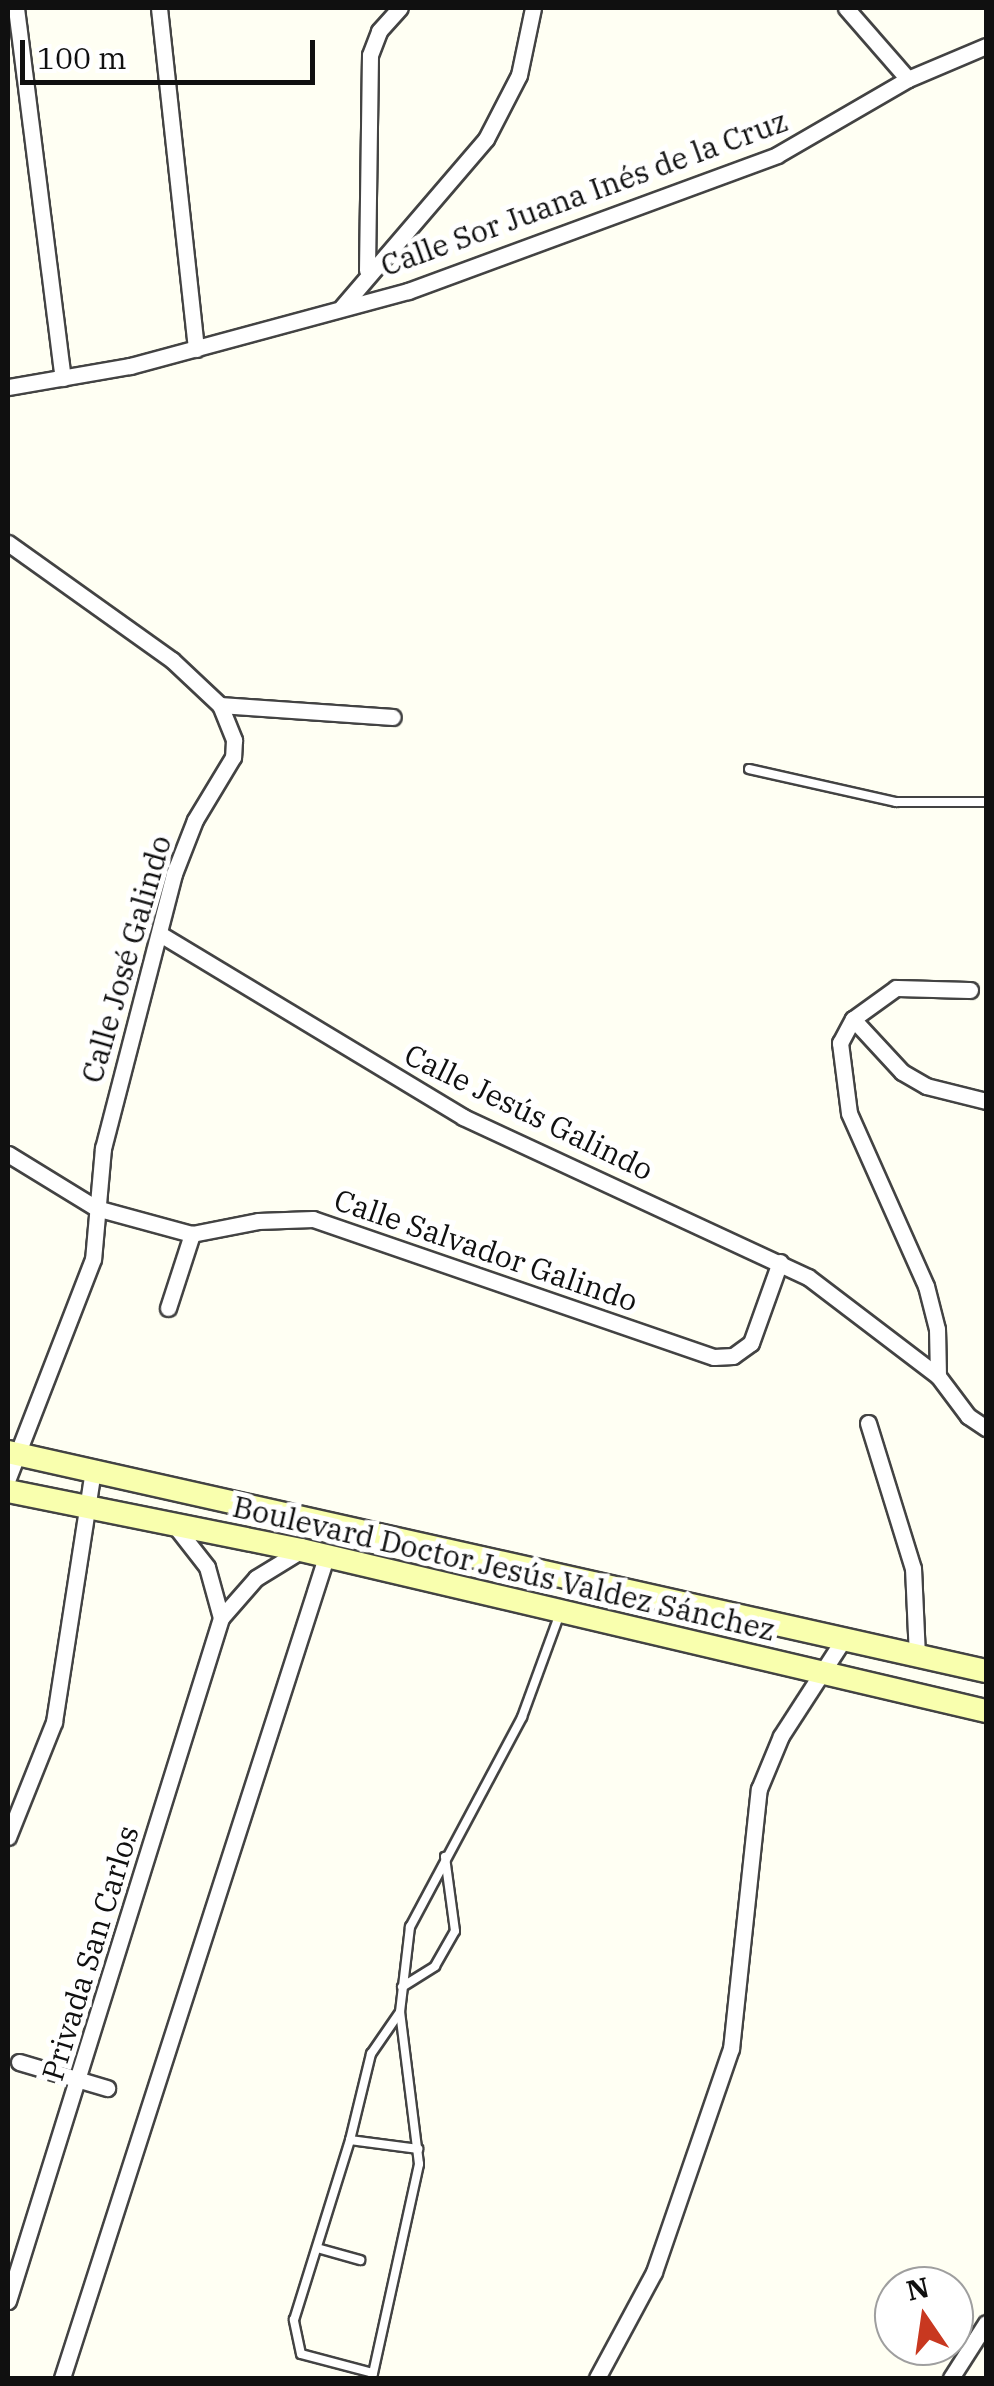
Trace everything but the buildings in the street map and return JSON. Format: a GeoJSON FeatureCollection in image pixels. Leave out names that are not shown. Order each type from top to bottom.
{"type":"FeatureCollection","features":[{"type":"Feature","properties":{"kind":"main road","name":"Boulevard Doctor Jesús Valdez Sánchez"},"geometry":{"type":"LineString","coordinates":[[11,1453],[92,1468],[986,1671]]}},
{"type":"Feature","properties":{"kind":"main road","name":"Boulevard Doctor Jesús Valdez Sánchez"},"geometry":{"type":"LineString","coordinates":[[8,1490],[301,1550],[986,1711]]}},
{"type":"Feature","properties":{"kind":"street"},"geometry":{"type":"LineString","coordinates":[[16,8],[63,378]]}},
{"type":"Feature","properties":{"kind":"street"},"geometry":{"type":"LineString","coordinates":[[159,8],[196,349]]}},
{"type":"Feature","properties":{"kind":"street"},"geometry":{"type":"LineString","coordinates":[[367,270],[370,55],[378,31],[400,8]]}},
{"type":"Feature","properties":{"kind":"street"},"geometry":{"type":"LineString","coordinates":[[342,306],[367,270],[486,138],[519,75],[533,8]]}},
{"type":"Feature","properties":{"kind":"street"},"geometry":{"type":"LineString","coordinates":[[846,8],[908,79]]}},
{"type":"Feature","properties":{"kind":"street","name":"Calle Sor Juana Inés de la Cruz"},"geometry":{"type":"LineString","coordinates":[[8,387],[196,349],[408,291],[776,154],[908,79],[986,46]]}},
{"type":"Feature","properties":{"kind":"street"},"geometry":{"type":"LineString","coordinates":[[8,543],[124,623],[220,705],[393,717]]}},
{"type":"Feature","properties":{"kind":"street","name":"Calle José Galindo"},"geometry":{"type":"LineString","coordinates":[[8,1478],[11,1453],[93,1259],[103,1148],[182,850],[233,757],[232,730],[220,705]]}},
{"type":"Feature","properties":{"kind":"street","name":"Calle Jesús Galindo"},"geometry":{"type":"LineString","coordinates":[[160,934],[462,1117],[780,1262],[938,1376],[968,1416],[986,1428]]}},
{"type":"Feature","properties":{"kind":"street"},"geometry":{"type":"LineString","coordinates":[[938,1376],[937,1329],[926,1286],[849,1113],[840,1043],[852,1019],[896,988],[922,984],[970,990]]}},
{"type":"Feature","properties":{"kind":"street"},"geometry":{"type":"LineString","coordinates":[[852,1019],[902,1072],[986,1101]]}},
{"type":"Feature","properties":{"kind":"street","name":"Calle Salvador Galindo"},"geometry":{"type":"LineString","coordinates":[[8,1154],[96,1208],[192,1234],[258,1221],[312,1220],[714,1357],[732,1356],[752,1342],[780,1262]]}},
{"type":"Feature","properties":{"kind":"street"},"geometry":{"type":"LineString","coordinates":[[168,1308],[192,1234]]}},
{"type":"Feature","properties":{"kind":"street"},"geometry":{"type":"LineString","coordinates":[[868,1423],[913,1568],[917,1654]]}},
{"type":"Feature","properties":{"kind":"street"},"geometry":{"type":"LineString","coordinates":[[8,1837],[54,1722],[92,1468]]}},
{"type":"Feature","properties":{"kind":"street"},"geometry":{"type":"LineString","coordinates":[[176,1526],[207,1567],[220,1618]]}},
{"type":"Feature","properties":{"kind":"street","name":"Privada San Carlos"},"geometry":{"type":"LineString","coordinates":[[8,2302],[80,2081],[220,1618],[256,1578],[301,1550]]}},
{"type":"Feature","properties":{"kind":"street"},"geometry":{"type":"LineString","coordinates":[[62,2378],[326,1557]]}},
{"type":"Feature","properties":{"kind":"street"},"geometry":{"type":"LineString","coordinates":[[598,2378],[654,2272],[731,2049],[759,1789],[782,1736],[845,1637]]}},
{"type":"Feature","properties":{"kind":"street"},"geometry":{"type":"LineString","coordinates":[[19,2062],[108,2088]]}},
{"type":"Feature","properties":{"kind":"street"},"geometry":{"type":"LineString","coordinates":[[951,2378],[986,2323]]}},
{"type":"Feature","properties":{"kind":"lane"},"geometry":{"type":"LineString","coordinates":[[748,769],[920,805],[986,802]]}},
{"type":"Feature","properties":{"kind":"lane"},"geometry":{"type":"LineString","coordinates":[[400,2012],[371,2054],[350,2140],[292,2329],[298,2350],[372,2376],[416,2182],[418,2149],[400,2012],[410,1927],[522,1717],[560,1613]]}},
{"type":"Feature","properties":{"kind":"lane"},"geometry":{"type":"LineString","coordinates":[[402,1986],[424,1978],[456,1931],[445,1857]]}},
{"type":"Feature","properties":{"kind":"lane"},"geometry":{"type":"LineString","coordinates":[[350,2140],[418,2149]]}},
{"type":"Feature","properties":{"kind":"lane"},"geometry":{"type":"LineString","coordinates":[[316,2248],[360,2260]]}}]}
